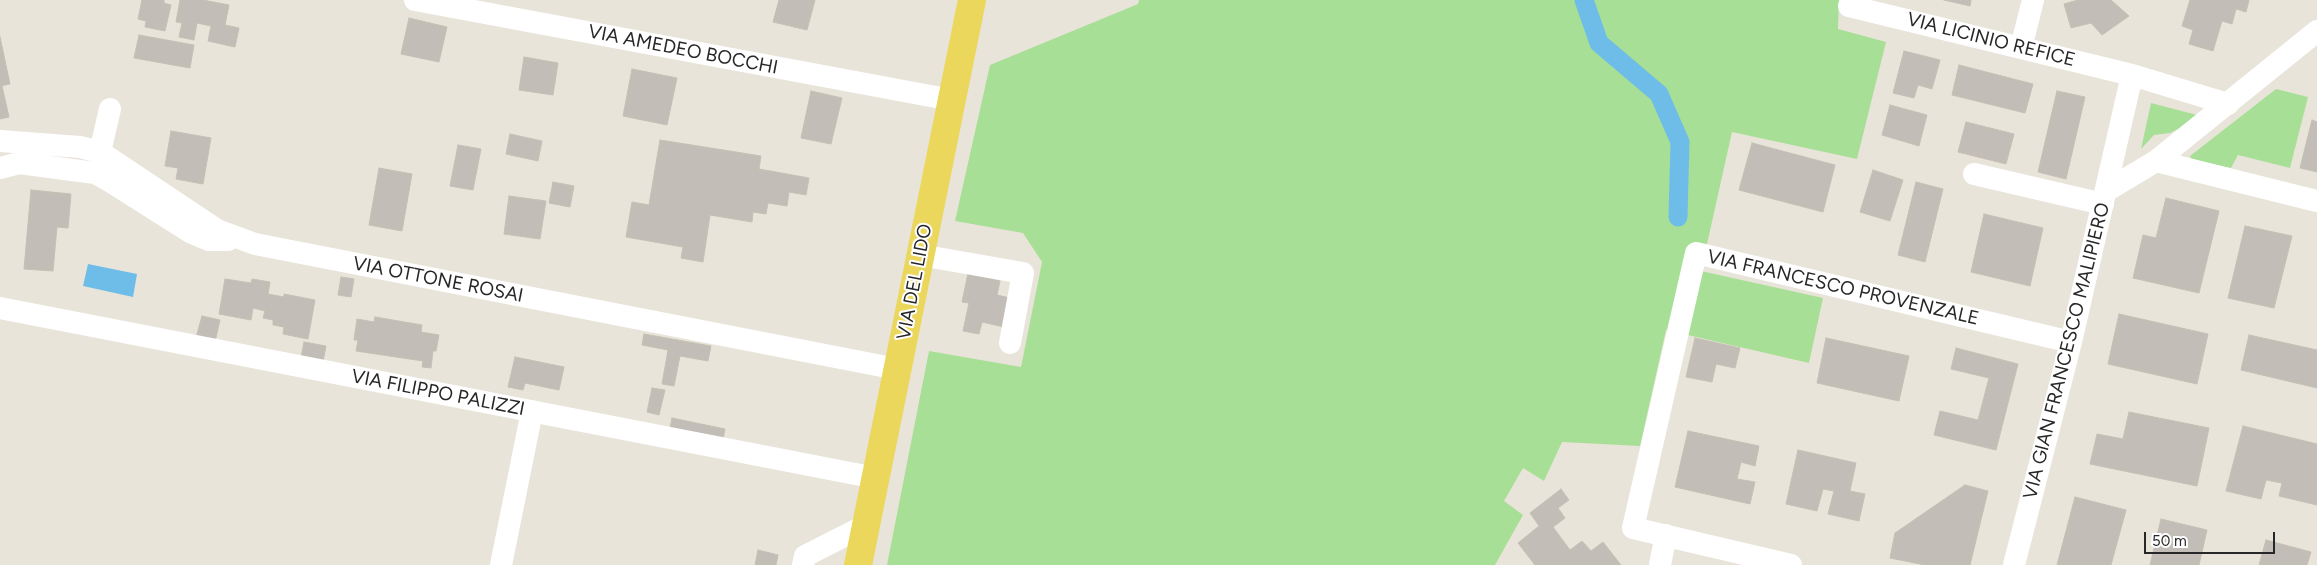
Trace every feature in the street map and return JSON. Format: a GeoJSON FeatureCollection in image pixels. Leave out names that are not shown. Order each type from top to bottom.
{"type":"FeatureCollection","features":[{"type":"Feature","properties":{"kind":"main road","name":"VIA DEL LIDO"},"geometry":{"type":"LineString","coordinates":[[858,565],[972,0]]}},
{"type":"Feature","properties":{"kind":"street","name":"VIA AMEDEO BOCCHI"},"geometry":{"type":"LineString","coordinates":[[415,0],[952,100]]}},
{"type":"Feature","properties":{"kind":"street"},"geometry":{"type":"LineString","coordinates":[[2022,48],[2033,0]]}},
{"type":"Feature","properties":{"kind":"street","name":"VIA LICINIO REFICE"},"geometry":{"type":"LineString","coordinates":[[1849,6],[2132,75],[2228,104]]}},
{"type":"Feature","properties":{"kind":"street","name":"VIA GIAN FRANCESCO MALIPIERO"},"geometry":{"type":"LineString","coordinates":[[2014,565],[2071,342],[2105,198],[2156,161],[2317,32]]}},
{"type":"Feature","properties":{"kind":"street"},"geometry":{"type":"LineString","coordinates":[[1974,174],[2105,198],[2132,75]]}},
{"type":"Feature","properties":{"kind":"street"},"geometry":{"type":"LineString","coordinates":[[100,152],[110,109]]}},
{"type":"Feature","properties":{"kind":"street","name":"VIA OTTONE ROSAI"},"geometry":{"type":"LineString","coordinates":[[0,141],[73,147],[100,152],[211,226],[236,238],[274,248],[897,370]]}},
{"type":"Feature","properties":{"kind":"street"},"geometry":{"type":"LineString","coordinates":[[2156,161],[2317,202]]}},
{"type":"Feature","properties":{"kind":"street"},"geometry":{"type":"LineString","coordinates":[[0,168],[19,163],[94,173],[198,236],[216,241],[236,238]]}},
{"type":"Feature","properties":{"kind":"street","name":"VIA FRANCESCO PROVENZALE"},"geometry":{"type":"LineString","coordinates":[[1791,565],[1633,528],[1696,253],[2071,342]]}},
{"type":"Feature","properties":{"kind":"street"},"geometry":{"type":"LineString","coordinates":[[920,255],[1023,273],[1010,343]]}},
{"type":"Feature","properties":{"kind":"street","name":"VIA FILIPPO PALIZZI"},"geometry":{"type":"LineString","coordinates":[[0,308],[876,478]]}},
{"type":"Feature","properties":{"kind":"street"},"geometry":{"type":"LineString","coordinates":[[501,565],[532,411]]}},
{"type":"Feature","properties":{"kind":"street"},"geometry":{"type":"LineString","coordinates":[[803,565],[805,556],[866,525]]}},
{"type":"Feature","properties":{"kind":"street"},"geometry":{"type":"LineString","coordinates":[[1660,565],[1666,535]]}},
{"type":"Feature","properties":{"kind":"green space"},"geometry":{"type":"Polygon","coordinates":[[[1139,0],[1839,0],[1838,29],[1886,42],[1857,159],[1732,132],[1701,271],[1823,298],[1809,363],[1666,330],[1640,446],[1562,442],[1544,481],[1523,468],[1504,501],[1523,515],[1495,565],[887,565],[929,351],[1021,367],[1042,262],[1023,233],[955,221],[990,65],[1138,4],[1139,0]]]}},
{"type":"Feature","properties":{"kind":"green space"},"geometry":{"type":"Polygon","coordinates":[[[2276,89],[2308,97],[2290,168],[2238,155],[2231,168],[2192,160],[2190,156],[2276,89]]]}},
{"type":"Feature","properties":{"kind":"green space"},"geometry":{"type":"Polygon","coordinates":[[[2151,103],[2197,115],[2170,133],[2154,135],[2141,149],[2151,103]]]}},
{"type":"Feature","properties":{"kind":"water"},"geometry":{"type":"Polygon","coordinates":[[[88,264],[137,274],[133,297],[83,286],[88,264]]]}},
{"type":"Feature","properties":{"kind":"building"},"geometry":{"type":"Polygon","coordinates":[[[142,0],[164,0],[164,3],[171,5],[165,31],[145,27],[146,21],[138,19],[142,0]]]}},
{"type":"Feature","properties":{"kind":"building"},"geometry":{"type":"Polygon","coordinates":[[[180,0],[203,0],[229,5],[225,25],[239,28],[235,47],[208,41],[211,26],[197,23],[194,40],[179,37],[182,23],[176,22],[180,0]]]}},
{"type":"Feature","properties":{"kind":"building"},"geometry":{"type":"Polygon","coordinates":[[[779,0],[815,0],[807,30],[773,22],[779,0]]]}},
{"type":"Feature","properties":{"kind":"building"},"geometry":{"type":"Polygon","coordinates":[[[1944,0],[1971,0],[1970,6],[1944,0]]]}},
{"type":"Feature","properties":{"kind":"building"},"geometry":{"type":"Polygon","coordinates":[[[2078,0],[2111,0],[2129,16],[2102,35],[2091,23],[2071,28],[2064,4],[2078,0]]]}},
{"type":"Feature","properties":{"kind":"building"},"geometry":{"type":"Polygon","coordinates":[[[2190,0],[2249,0],[2246,12],[2236,9],[2232,24],[2222,21],[2213,51],[2189,44],[2193,30],[2182,26],[2190,0]]]}},
{"type":"Feature","properties":{"kind":"building"},"geometry":{"type":"Polygon","coordinates":[[[409,18],[447,27],[439,62],[401,54],[409,18]]]}},
{"type":"Feature","properties":{"kind":"building"},"geometry":{"type":"Polygon","coordinates":[[[139,35],[194,45],[190,68],[134,58],[139,35]]]}},
{"type":"Feature","properties":{"kind":"building"},"geometry":{"type":"Polygon","coordinates":[[[0,37],[10,84],[0,86],[0,37]]]}},
{"type":"Feature","properties":{"kind":"building"},"geometry":{"type":"Polygon","coordinates":[[[1904,51],[1940,60],[1932,89],[1918,85],[1914,98],[1893,93],[1904,51]]]}},
{"type":"Feature","properties":{"kind":"building"},"geometry":{"type":"Polygon","coordinates":[[[524,57],[558,63],[553,95],[519,90],[524,57]]]}},
{"type":"Feature","properties":{"kind":"building"},"geometry":{"type":"Polygon","coordinates":[[[1959,65],[2033,84],[2025,113],[1952,95],[1959,65]]]}},
{"type":"Feature","properties":{"kind":"building"},"geometry":{"type":"Polygon","coordinates":[[[632,69],[677,78],[667,125],[623,116],[632,69]]]}},
{"type":"Feature","properties":{"kind":"building"},"geometry":{"type":"Polygon","coordinates":[[[0,86],[2,86],[9,117],[0,119],[0,86]]]}},
{"type":"Feature","properties":{"kind":"building"},"geometry":{"type":"Polygon","coordinates":[[[811,91],[842,98],[831,144],[801,138],[811,91]]]}},
{"type":"Feature","properties":{"kind":"building"},"geometry":{"type":"Polygon","coordinates":[[[2057,91],[2085,97],[2066,179],[2038,172],[2057,91]]]}},
{"type":"Feature","properties":{"kind":"building"},"geometry":{"type":"Polygon","coordinates":[[[1890,105],[1927,115],[1919,146],[1882,135],[1890,105]]]}},
{"type":"Feature","properties":{"kind":"building"},"geometry":{"type":"Polygon","coordinates":[[[2312,120],[2317,122],[2317,172],[2300,168],[2312,120]]]}},
{"type":"Feature","properties":{"kind":"building"},"geometry":{"type":"Polygon","coordinates":[[[1966,122],[2014,134],[2006,164],[1958,152],[1966,122]]]}},
{"type":"Feature","properties":{"kind":"building"},"geometry":{"type":"Polygon","coordinates":[[[171,131],[211,138],[203,184],[176,179],[178,168],[165,166],[171,131]]]}},
{"type":"Feature","properties":{"kind":"building"},"geometry":{"type":"Polygon","coordinates":[[[510,134],[542,141],[538,161],[506,154],[510,134]]]}},
{"type":"Feature","properties":{"kind":"building"},"geometry":{"type":"Polygon","coordinates":[[[660,140],[761,156],[759,169],[809,178],[806,195],[789,192],[787,206],[768,203],[766,214],[753,212],[752,222],[710,215],[703,262],[681,258],[683,247],[626,237],[632,202],[649,205],[660,140]]]}},
{"type":"Feature","properties":{"kind":"building"},"geometry":{"type":"Polygon","coordinates":[[[1752,143],[1835,165],[1823,212],[1739,190],[1752,143]]]}},
{"type":"Feature","properties":{"kind":"building"},"geometry":{"type":"Polygon","coordinates":[[[458,145],[481,149],[473,190],[450,186],[458,145]]]}},
{"type":"Feature","properties":{"kind":"building"},"geometry":{"type":"Polygon","coordinates":[[[379,168],[412,174],[402,231],[369,225],[379,168]]]}},
{"type":"Feature","properties":{"kind":"building"},"geometry":{"type":"Polygon","coordinates":[[[1873,170],[1903,180],[1890,221],[1860,212],[1873,170]]]}},
{"type":"Feature","properties":{"kind":"building"},"geometry":{"type":"Polygon","coordinates":[[[553,182],[574,186],[570,207],[549,203],[553,182]]]}},
{"type":"Feature","properties":{"kind":"building"},"geometry":{"type":"Polygon","coordinates":[[[1916,182],[1943,189],[1925,262],[1898,255],[1916,182]]]}},
{"type":"Feature","properties":{"kind":"building"},"geometry":{"type":"Polygon","coordinates":[[[31,190],[71,194],[68,228],[57,227],[53,271],[24,269],[31,190]]]}},
{"type":"Feature","properties":{"kind":"building"},"geometry":{"type":"Polygon","coordinates":[[[509,196],[546,201],[540,239],[504,234],[509,196]]]}},
{"type":"Feature","properties":{"kind":"building"},"geometry":{"type":"Polygon","coordinates":[[[2166,198],[2219,211],[2199,293],[2133,278],[2143,235],[2156,238],[2166,198]]]}},
{"type":"Feature","properties":{"kind":"building"},"geometry":{"type":"Polygon","coordinates":[[[1984,214],[2043,228],[2030,286],[1971,272],[1984,214]]]}},
{"type":"Feature","properties":{"kind":"building"},"geometry":{"type":"Polygon","coordinates":[[[2245,226],[2292,236],[2274,308],[2228,298],[2245,226]]]}},
{"type":"Feature","properties":{"kind":"building"},"geometry":{"type":"Polygon","coordinates":[[[968,273],[1000,281],[997,295],[1010,298],[1004,327],[982,322],[979,334],[963,331],[969,303],[962,302],[968,273]]]}},
{"type":"Feature","properties":{"kind":"building"},"geometry":{"type":"Polygon","coordinates":[[[341,277],[354,279],[351,297],[338,295],[341,277]]]}},
{"type":"Feature","properties":{"kind":"building"},"geometry":{"type":"Polygon","coordinates":[[[225,279],[251,283],[252,279],[270,282],[268,294],[284,297],[284,294],[315,300],[308,339],[283,334],[284,327],[273,325],[273,320],[263,318],[265,311],[253,308],[251,320],[219,314],[225,279]]]}},
{"type":"Feature","properties":{"kind":"building"},"geometry":{"type":"Polygon","coordinates":[[[2119,314],[2208,334],[2197,384],[2108,364],[2119,314]]]}},
{"type":"Feature","properties":{"kind":"building"},"geometry":{"type":"Polygon","coordinates":[[[202,316],[220,320],[214,346],[195,341],[202,316]]]}},
{"type":"Feature","properties":{"kind":"building"},"geometry":{"type":"Polygon","coordinates":[[[375,317],[422,325],[421,332],[439,335],[436,351],[433,351],[431,368],[422,367],[423,361],[356,351],[358,340],[354,340],[357,319],[374,322],[375,317]]]}},
{"type":"Feature","properties":{"kind":"building"},"geometry":{"type":"Polygon","coordinates":[[[644,334],[711,346],[708,361],[680,356],[674,386],[662,384],[668,350],[642,345],[644,334]]]}},
{"type":"Feature","properties":{"kind":"building"},"geometry":{"type":"Polygon","coordinates":[[[2249,335],[2317,350],[2317,388],[2241,370],[2249,335]]]}},
{"type":"Feature","properties":{"kind":"building"},"geometry":{"type":"Polygon","coordinates":[[[1695,338],[1740,348],[1735,368],[1716,364],[1712,382],[1686,377],[1695,338]]]}},
{"type":"Feature","properties":{"kind":"building"},"geometry":{"type":"Polygon","coordinates":[[[1826,338],[1909,356],[1899,401],[1817,383],[1826,338]]]}},
{"type":"Feature","properties":{"kind":"building"},"geometry":{"type":"Polygon","coordinates":[[[304,342],[326,346],[322,367],[300,363],[304,342]]]}},
{"type":"Feature","properties":{"kind":"building"},"geometry":{"type":"Polygon","coordinates":[[[1956,348],[2018,364],[1996,450],[1934,435],[1940,411],[1978,420],[1989,378],[1951,369],[1956,348]]]}},
{"type":"Feature","properties":{"kind":"building"},"geometry":{"type":"Polygon","coordinates":[[[515,357],[564,367],[559,390],[525,383],[523,390],[508,387],[515,357]]]}},
{"type":"Feature","properties":{"kind":"building"},"geometry":{"type":"Polygon","coordinates":[[[652,388],[665,390],[659,415],[647,412],[652,388]]]}},
{"type":"Feature","properties":{"kind":"building"},"geometry":{"type":"Polygon","coordinates":[[[2129,412],[2209,428],[2197,486],[2090,464],[2097,434],[2123,439],[2129,412]]]}},
{"type":"Feature","properties":{"kind":"building"},"geometry":{"type":"Polygon","coordinates":[[[672,418],[725,429],[722,445],[669,434],[672,418]]]}},
{"type":"Feature","properties":{"kind":"building"},"geometry":{"type":"Polygon","coordinates":[[[2243,426],[2317,444],[2317,505],[2279,496],[2282,483],[2266,480],[2261,499],[2226,491],[2243,426]]]}},
{"type":"Feature","properties":{"kind":"building"},"geometry":{"type":"Polygon","coordinates":[[[1688,431],[1759,446],[1755,466],[1741,462],[1737,479],[1755,482],[1750,504],[1675,487],[1688,431]]]}},
{"type":"Feature","properties":{"kind":"building"},"geometry":{"type":"Polygon","coordinates":[[[1798,450],[1856,463],[1850,491],[1865,494],[1859,521],[1828,514],[1834,491],[1823,489],[1817,511],[1786,504],[1798,450]]]}},
{"type":"Feature","properties":{"kind":"building"},"geometry":{"type":"Polygon","coordinates":[[[1965,485],[1988,491],[1970,565],[1925,565],[1890,558],[1895,533],[1965,485]]]}},
{"type":"Feature","properties":{"kind":"building"},"geometry":{"type":"Polygon","coordinates":[[[1561,489],[1569,500],[1558,508],[1565,518],[1553,527],[1570,550],[1582,541],[1591,551],[1603,542],[1621,565],[1535,565],[1518,543],[1539,526],[1530,513],[1561,489]]]}},
{"type":"Feature","properties":{"kind":"building"},"geometry":{"type":"Polygon","coordinates":[[[2075,497],[2126,510],[2111,565],[2057,565],[2075,497]]]}},
{"type":"Feature","properties":{"kind":"building"},"geometry":{"type":"Polygon","coordinates":[[[2161,519],[2207,530],[2199,565],[2150,565],[2161,519]]]}},
{"type":"Feature","properties":{"kind":"building"},"geometry":{"type":"Polygon","coordinates":[[[2266,540],[2311,552],[2307,565],[2259,565],[2266,540]]]}},
{"type":"Feature","properties":{"kind":"building"},"geometry":{"type":"Polygon","coordinates":[[[758,550],[778,555],[776,565],[755,565],[758,550]]]}},
{"type":"Feature","properties":{"kind":"waterway"},"geometry":{"type":"LineString","coordinates":[[1584,0],[1599,43],[1659,94],[1680,142],[1678,217]]}}]}
